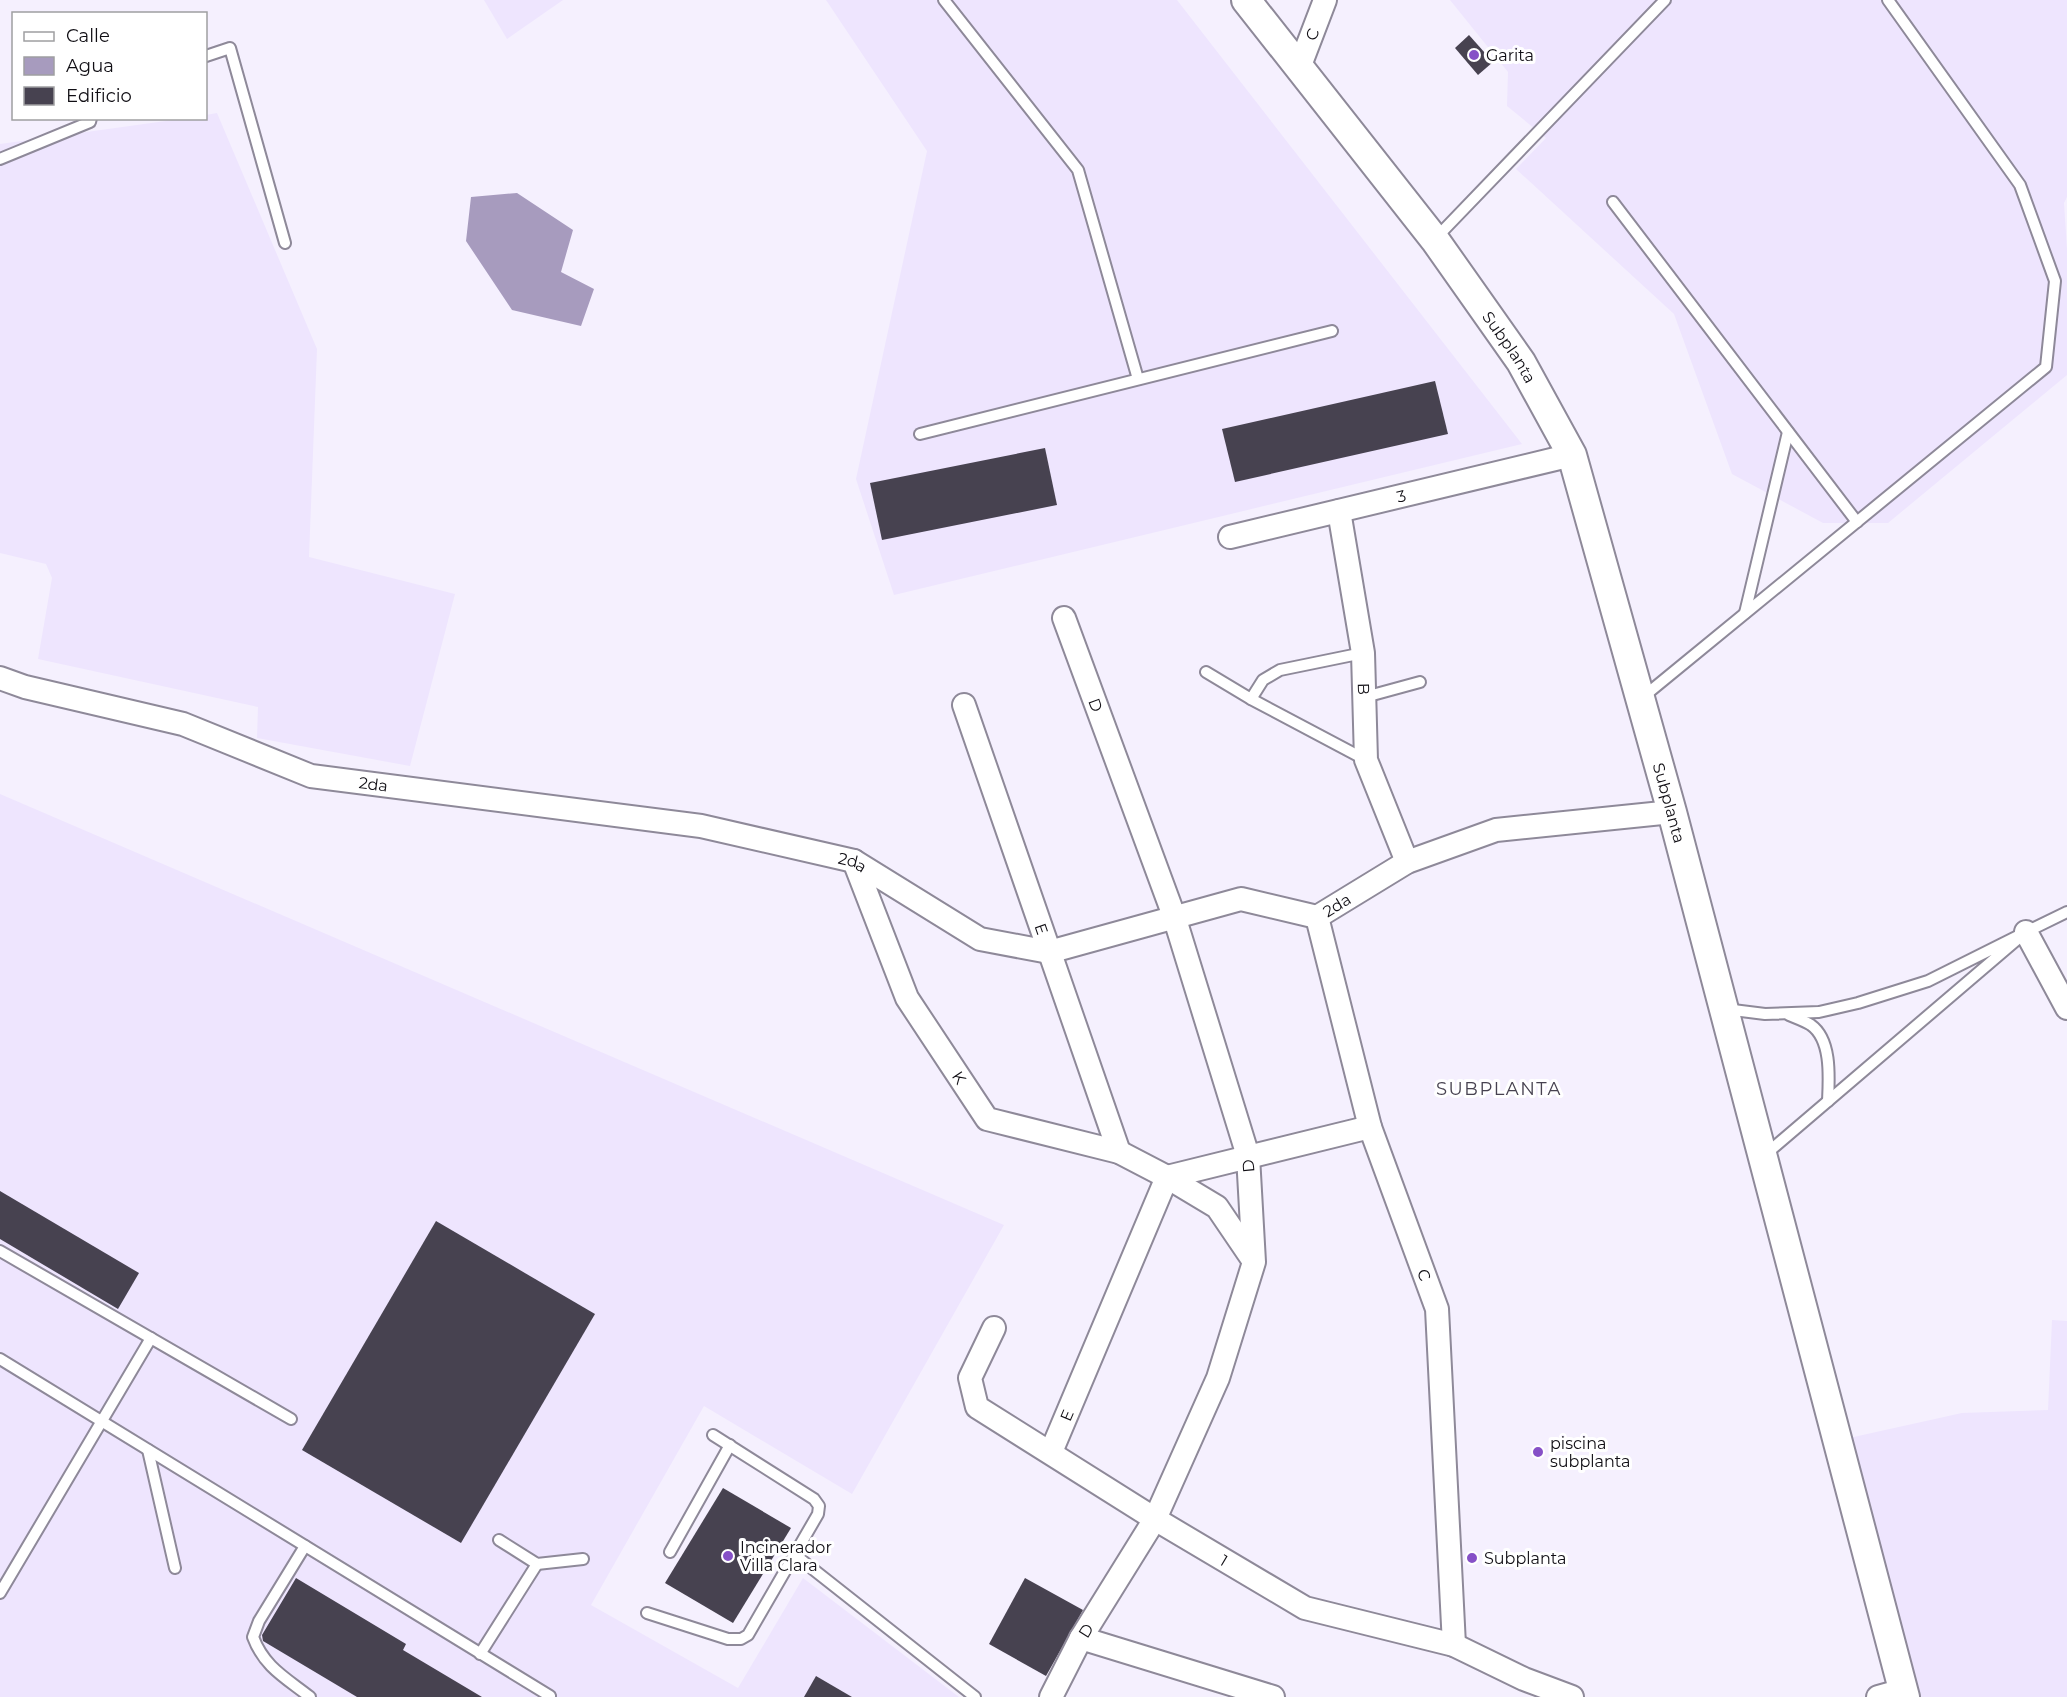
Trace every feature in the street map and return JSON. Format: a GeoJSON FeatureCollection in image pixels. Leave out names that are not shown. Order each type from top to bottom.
{"type":"FeatureCollection","features":[{"type":"Feature","properties":{"kind":"street","name":"Subplanta"},"geometry":{"type":"LineString","coordinates":[[1246,0],[1435,240],[1521,363],[1572,455],[1672,812],[1763,1156],[1895,1694]]}},
{"type":"Feature","properties":{"kind":"street","name":"C"},"geometry":{"type":"LineString","coordinates":[[1299,68],[1325,0]]}},
{"type":"Feature","properties":{"kind":"street","name":"3"},"geometry":{"type":"LineString","coordinates":[[1230,537],[1572,455]]}},
{"type":"Feature","properties":{"kind":"street","name":"B"},"geometry":{"type":"LineString","coordinates":[[1339,511],[1363,653],[1366,760],[1407,862]]}},
{"type":"Feature","properties":{"kind":"street","name":"D"},"geometry":{"type":"LineString","coordinates":[[1051,1697],[1081,1638],[1155,1519],[1218,1378],[1254,1262],[1248,1157],[1174,916],[1064,618]]}},
{"type":"Feature","properties":{"kind":"street","name":"2da"},"geometry":{"type":"LineString","coordinates":[[0,678],[36,690],[183,724],[310,776],[701,826],[854,861],[980,939],[1050,952],[1241,899],[1317,917],[1407,862],[1496,830],[1672,812]]}},
{"type":"Feature","properties":{"kind":"street","name":"E"},"geometry":{"type":"LineString","coordinates":[[964,705],[1119,1152]]}},
{"type":"Feature","properties":{"kind":"street","name":"K"},"geometry":{"type":"LineString","coordinates":[[854,861],[907,998],[987,1119],[1119,1152],[1167,1177],[1217,1207],[1254,1262]]}},
{"type":"Feature","properties":{"kind":"street","name":"C"},"geometry":{"type":"LineString","coordinates":[[1317,917],[1370,1127],[1437,1309],[1454,1645]]}},
{"type":"Feature","properties":{"kind":"street"},"geometry":{"type":"LineString","coordinates":[[2026,932],[2067,1008]]}},
{"type":"Feature","properties":{"kind":"street"},"geometry":{"type":"LineString","coordinates":[[1167,1177],[1370,1127]]}},
{"type":"Feature","properties":{"kind":"street","name":"E"},"geometry":{"type":"LineString","coordinates":[[1051,1452],[1167,1177]]}},
{"type":"Feature","properties":{"kind":"street","name":"1"},"geometry":{"type":"LineString","coordinates":[[994,1328],[970,1378],[977,1407],[1155,1519],[1305,1608],[1454,1645],[1521,1688],[1572,1697]]}},
{"type":"Feature","properties":{"kind":"street"},"geometry":{"type":"LineString","coordinates":[[1081,1638],[1273,1697]]}},
{"type":"Feature","properties":{"kind":"lane"},"geometry":{"type":"LineString","coordinates":[[944,0],[1078,170],[1138,379]]}},
{"type":"Feature","properties":{"kind":"lane"},"geometry":{"type":"LineString","coordinates":[[1435,240],[1665,0]]}},
{"type":"Feature","properties":{"kind":"lane"},"geometry":{"type":"LineString","coordinates":[[1640,699],[2046,367],[2055,281],[2020,185],[1888,0]]}},
{"type":"Feature","properties":{"kind":"lane"},"geometry":{"type":"LineString","coordinates":[[207,56],[230,48],[285,243]]}},
{"type":"Feature","properties":{"kind":"lane"},"geometry":{"type":"LineString","coordinates":[[0,159],[90,120]]}},
{"type":"Feature","properties":{"kind":"lane"},"geometry":{"type":"LineString","coordinates":[[1612,202],[1857,522]]}},
{"type":"Feature","properties":{"kind":"lane"},"geometry":{"type":"LineString","coordinates":[[920,434],[1332,331]]}},
{"type":"Feature","properties":{"kind":"lane"},"geometry":{"type":"LineString","coordinates":[[1745,614],[1788,432]]}},
{"type":"Feature","properties":{"kind":"lane"},"geometry":{"type":"LineString","coordinates":[[1251,699],[1263,680],[1280,670],[1363,653]]}},
{"type":"Feature","properties":{"kind":"lane"},"geometry":{"type":"LineString","coordinates":[[1206,672],[1251,699],[1366,760]]}},
{"type":"Feature","properties":{"kind":"lane"},"geometry":{"type":"LineString","coordinates":[[1365,697],[1420,682]]}},
{"type":"Feature","properties":{"kind":"lane"},"geometry":{"type":"LineString","coordinates":[[1724,1009],[1765,1014],[1819,1012],[1858,1003],[1928,981],[2067,912]]}},
{"type":"Feature","properties":{"kind":"lane"},"geometry":{"type":"LineString","coordinates":[[1763,1156],[2026,932]]}},
{"type":"Feature","properties":{"kind":"lane"},"geometry":{"type":"LineString","coordinates":[[1786,1013],[1812,1026],[1824,1044],[1830,1068],[1828,1101]]}},
{"type":"Feature","properties":{"kind":"lane"},"geometry":{"type":"LineString","coordinates":[[0,1251],[291,1419]]}},
{"type":"Feature","properties":{"kind":"lane"},"geometry":{"type":"LineString","coordinates":[[0,1593],[151,1338]]}},
{"type":"Feature","properties":{"kind":"lane"},"geometry":{"type":"LineString","coordinates":[[0,1359],[550,1696]]}},
{"type":"Feature","properties":{"kind":"lane"},"geometry":{"type":"LineString","coordinates":[[647,1613],[728,1639],[741,1639],[748,1635],[818,1514],[819,1506],[814,1499],[713,1435]]}},
{"type":"Feature","properties":{"kind":"lane"},"geometry":{"type":"LineString","coordinates":[[669,1552],[730,1445]]}},
{"type":"Feature","properties":{"kind":"lane"},"geometry":{"type":"LineString","coordinates":[[148,1450],[175,1568]]}},
{"type":"Feature","properties":{"kind":"lane"},"geometry":{"type":"LineString","coordinates":[[499,1540],[537,1564],[583,1559]]}},
{"type":"Feature","properties":{"kind":"lane"},"geometry":{"type":"LineString","coordinates":[[304,1546],[259,1621],[253,1637],[258,1652],[268,1665],[310,1697]]}},
{"type":"Feature","properties":{"kind":"lane"},"geometry":{"type":"LineString","coordinates":[[795,1555],[975,1697]]}},
{"type":"Feature","properties":{"kind":"lane"},"geometry":{"type":"LineString","coordinates":[[480,1654],[537,1564]]}},
{"type":"Feature","properties":{"kind":"shaded area"},"geometry":{"type":"Polygon","coordinates":[[[484,0],[563,0],[507,39],[484,0]]]}},
{"type":"Feature","properties":{"kind":"shaded area"},"geometry":{"type":"Polygon","coordinates":[[[826,0],[1177,0],[1522,444],[894,595],[856,479],[927,151],[826,0]]]}},
{"type":"Feature","properties":{"kind":"shaded area"},"geometry":{"type":"Polygon","coordinates":[[[1450,0],[2067,0],[2067,197],[2064,203],[2067,249],[2067,375],[1888,523],[1823,523],[1732,474],[1674,314],[1516,169],[1546,138],[1507,106],[1508,72],[1450,0]]]}},
{"type":"Feature","properties":{"kind":"shaded area"},"geometry":{"type":"Polygon","coordinates":[[[217,113],[317,349],[309,557],[455,594],[410,766],[257,738],[258,707],[38,659],[52,578],[46,564],[0,553],[0,144],[173,120],[207,120],[207,115],[217,113]]]}},
{"type":"Feature","properties":{"kind":"shaded area"},"geometry":{"type":"Polygon","coordinates":[[[0,794],[1004,1225],[852,1494],[704,1406],[591,1605],[738,1688],[803,1578],[959,1697],[0,1697],[0,794]]]}},
{"type":"Feature","properties":{"kind":"shaded area"},"geometry":{"type":"Polygon","coordinates":[[[2052,1320],[2067,1321],[2067,1697],[1920,1697],[1849,1438],[1962,1413],[2048,1410],[2052,1320]]]}},
{"type":"Feature","properties":{"kind":"water"},"geometry":{"type":"Polygon","coordinates":[[[517,193],[573,230],[561,272],[594,289],[581,326],[512,310],[466,241],[471,197],[517,193]]]}},
{"type":"Feature","properties":{"kind":"building","name":"Garita"},"geometry":{"type":"Polygon","coordinates":[[[1469,35],[1493,62],[1478,75],[1455,48],[1469,35]]]}},
{"type":"Feature","properties":{"kind":"building"},"geometry":{"type":"Polygon","coordinates":[[[1435,381],[1448,434],[1235,482],[1222,429],[1435,381]]]}},
{"type":"Feature","properties":{"kind":"building"},"geometry":{"type":"Polygon","coordinates":[[[1045,448],[1057,505],[882,540],[870,483],[1045,448]]]}},
{"type":"Feature","properties":{"kind":"building"},"geometry":{"type":"Polygon","coordinates":[[[0,1191],[139,1273],[118,1309],[0,1239],[0,1191]]]}},
{"type":"Feature","properties":{"kind":"building"},"geometry":{"type":"Polygon","coordinates":[[[436,1221],[595,1314],[461,1543],[302,1450],[436,1221]]]}},
{"type":"Feature","properties":{"kind":"building","name":"Incinerador Villa Clara"},"geometry":{"type":"Polygon","coordinates":[[[723,1488],[791,1528],[733,1623],[665,1583],[723,1488]]]}},
{"type":"Feature","properties":{"kind":"building"},"geometry":{"type":"Polygon","coordinates":[[[296,1578],[406,1644],[403,1650],[482,1697],[357,1697],[263,1641],[262,1635],[296,1578]]]}},
{"type":"Feature","properties":{"kind":"building"},"geometry":{"type":"Polygon","coordinates":[[[1025,1578],[1083,1610],[1046,1676],[989,1644],[1025,1578]]]}},
{"type":"Feature","properties":{"kind":"building"},"geometry":{"type":"Polygon","coordinates":[[[816,1676],[852,1697],[804,1697],[816,1676]]]}},
{"type":"Feature","properties":{"kind":"place","name":"Garita"},"geometry":{"type":"Point","coordinates":[1474,55]}},
{"type":"Feature","properties":{"kind":"place","name":"piscina subplanta"},"geometry":{"type":"Point","coordinates":[1538,1452]}},
{"type":"Feature","properties":{"kind":"place","name":"Incinerador Villa Clara"},"geometry":{"type":"Point","coordinates":[728,1556]}},
{"type":"Feature","properties":{"kind":"place","name":"Subplanta"},"geometry":{"type":"Point","coordinates":[1472,1558]}},
{"type":"Feature","properties":{"kind":"district","name":"SUBPLANTA"},"geometry":{"type":"Point","coordinates":[1499,1089]}}]}
